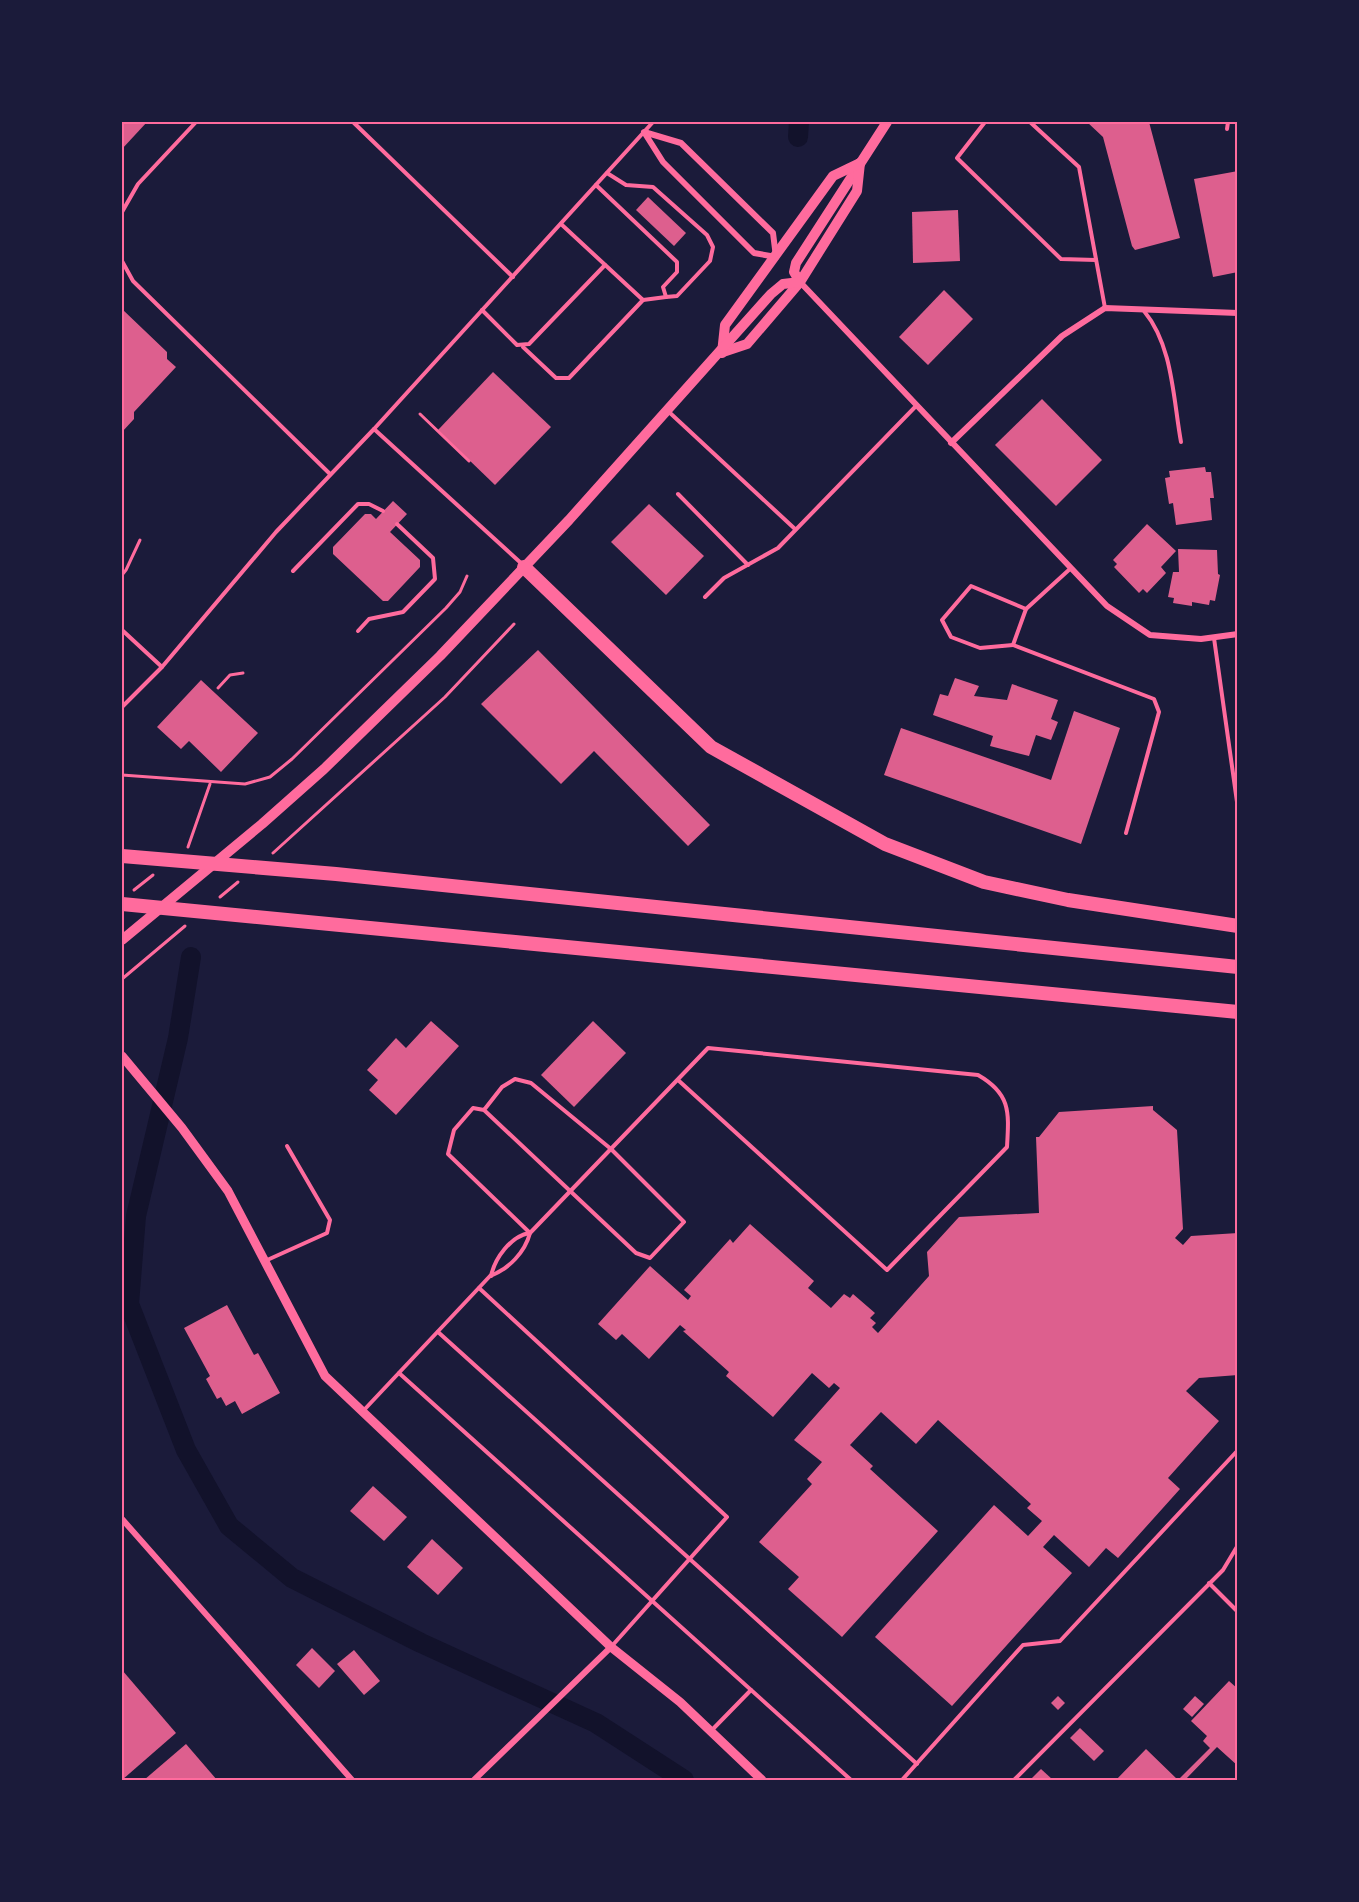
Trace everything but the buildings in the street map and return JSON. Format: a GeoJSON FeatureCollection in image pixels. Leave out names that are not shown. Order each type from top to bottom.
{"type":"FeatureCollection","features":[{"type":"Feature","properties":{"kind":"highway"},"geometry":{"type":"LineString","coordinates":[[524,567],[711,747],[885,844],[984,882],[1068,900],[1238,926]]}},
{"type":"Feature","properties":{"kind":"highway"},"geometry":{"type":"LineString","coordinates":[[122,856],[336,874],[1238,967]]}},
{"type":"Feature","properties":{"kind":"highway"},"geometry":{"type":"LineString","coordinates":[[122,904],[1238,1012]]}},
{"type":"Feature","properties":{"kind":"main road"},"geometry":{"type":"LineString","coordinates":[[122,940],[262,824],[324,769],[440,656],[722,352],[747,344],[801,282],[857,191],[860,163],[887,122]]}},
{"type":"Feature","properties":{"kind":"main road"},"geometry":{"type":"LineString","coordinates":[[722,352],[725,325],[832,176],[860,163]]}},
{"type":"Feature","properties":{"kind":"street"},"geometry":{"type":"LineString","coordinates":[[644,132],[681,143],[773,233],[776,257],[754,253],[663,162],[644,132]]}},
{"type":"Feature","properties":{"kind":"street"},"geometry":{"type":"LineString","coordinates":[[801,282],[1107,606],[1150,635],[1201,639],[1238,634]]}},
{"type":"Feature","properties":{"kind":"street"},"geometry":{"type":"LineString","coordinates":[[951,443],[1062,336],[1105,308],[1144,311],[1238,312]]}},
{"type":"Feature","properties":{"kind":"street"},"geometry":{"type":"LineString","coordinates":[[122,1058],[183,1128],[228,1191],[326,1376],[362,1413],[611,1647],[680,1702],[762,1780]]}},
{"type":"Feature","properties":{"kind":"street"},"geometry":{"type":"LineString","coordinates":[[122,1519],[352,1780]]}},
{"type":"Feature","properties":{"kind":"street"},"geometry":{"type":"LineString","coordinates":[[474,1780],[611,1647]]}},
{"type":"Feature","properties":{"kind":"lane"},"geometry":{"type":"LineString","coordinates":[[122,212],[138,184],[196,122]]}},
{"type":"Feature","properties":{"kind":"lane"},"geometry":{"type":"LineString","coordinates":[[353,122],[513,277]]}},
{"type":"Feature","properties":{"kind":"lane"},"geometry":{"type":"LineString","coordinates":[[122,707],[162,667],[276,532],[374,429],[653,122]]}},
{"type":"Feature","properties":{"kind":"lane"},"geometry":{"type":"LineString","coordinates":[[985,122],[957,158],[1061,259],[1096,260]]}},
{"type":"Feature","properties":{"kind":"lane"},"geometry":{"type":"LineString","coordinates":[[1030,122],[1079,167],[1105,308]]}},
{"type":"Feature","properties":{"kind":"lane"},"geometry":{"type":"LineString","coordinates":[[1227,129],[1228,122]]}},
{"type":"Feature","properties":{"kind":"lane"},"geometry":{"type":"LineString","coordinates":[[482,310],[517,345],[523,347],[556,378],[569,378],[643,300],[677,296],[710,261],[713,248],[706,235],[652,187],[626,185],[607,173]]}},
{"type":"Feature","properties":{"kind":"lane"},"geometry":{"type":"LineString","coordinates":[[596,185],[676,262],[677,272],[663,287],[666,297]]}},
{"type":"Feature","properties":{"kind":"lane"},"geometry":{"type":"LineString","coordinates":[[561,224],[643,300]]}},
{"type":"Feature","properties":{"kind":"lane"},"geometry":{"type":"LineString","coordinates":[[122,261],[133,281],[330,474]]}},
{"type":"Feature","properties":{"kind":"lane"},"geometry":{"type":"LineString","coordinates":[[523,347],[529,344],[604,265]]}},
{"type":"Feature","properties":{"kind":"lane"},"geometry":{"type":"LineString","coordinates":[[1144,311],[1158,328],[1165,351],[1181,442]]}},
{"type":"Feature","properties":{"kind":"lane"},"geometry":{"type":"LineString","coordinates":[[705,597],[724,578],[778,548],[916,406]]}},
{"type":"Feature","properties":{"kind":"lane"},"geometry":{"type":"LineString","coordinates":[[668,411],[795,529]]}},
{"type":"Feature","properties":{"kind":"lane"},"geometry":{"type":"LineString","coordinates":[[374,429],[524,567]]}},
{"type":"Feature","properties":{"kind":"lane"},"geometry":{"type":"LineString","coordinates":[[678,494],[748,565]]}},
{"type":"Feature","properties":{"kind":"lane"},"geometry":{"type":"LineString","coordinates":[[293,571],[357,504],[369,504],[383,512]]}},
{"type":"Feature","properties":{"kind":"lane"},"geometry":{"type":"LineString","coordinates":[[358,631],[369,619],[403,612],[435,579],[434,558],[397,524]]}},
{"type":"Feature","properties":{"kind":"lane"},"geometry":{"type":"LineString","coordinates":[[1013,645],[1026,609],[1071,568]]}},
{"type":"Feature","properties":{"kind":"lane"},"geometry":{"type":"LineString","coordinates":[[1026,609],[971,586],[942,620],[951,637],[980,648],[1013,645],[1154,699],[1159,712],[1126,833]]}},
{"type":"Feature","properties":{"kind":"lane"},"geometry":{"type":"LineString","coordinates":[[122,630],[162,667]]}},
{"type":"Feature","properties":{"kind":"lane"},"geometry":{"type":"LineString","coordinates":[[1214,637],[1238,809]]}},
{"type":"Feature","properties":{"kind":"lane"},"geometry":{"type":"LineString","coordinates":[[362,1413],[490,1276],[503,1271],[527,1245],[530,1233],[708,1048],[978,1075],[990,1082],[1009,1109],[1007,1147],[887,1270],[678,1080]]}},
{"type":"Feature","properties":{"kind":"lane"},"geometry":{"type":"LineString","coordinates":[[484,1110],[502,1087],[514,1079],[531,1083],[611,1149],[684,1222],[650,1258],[636,1253],[484,1110],[473,1108],[454,1130],[448,1154],[530,1233]]}},
{"type":"Feature","properties":{"kind":"lane"},"geometry":{"type":"LineString","coordinates":[[265,1261],[327,1233],[330,1220],[287,1146]]}},
{"type":"Feature","properties":{"kind":"lane"},"geometry":{"type":"LineString","coordinates":[[490,1276],[494,1262],[518,1235],[530,1233]]}},
{"type":"Feature","properties":{"kind":"lane"},"geometry":{"type":"LineString","coordinates":[[479,1288],[727,1517],[611,1647]]}},
{"type":"Feature","properties":{"kind":"lane"},"geometry":{"type":"LineString","coordinates":[[438,1332],[917,1764]]}},
{"type":"Feature","properties":{"kind":"lane"},"geometry":{"type":"LineString","coordinates":[[399,1373],[851,1780]]}},
{"type":"Feature","properties":{"kind":"lane"},"geometry":{"type":"LineString","coordinates":[[903,1780],[1023,1645],[1060,1641],[1238,1450]]}},
{"type":"Feature","properties":{"kind":"lane"},"geometry":{"type":"LineString","coordinates":[[1014,1780],[1223,1570],[1238,1545]]}},
{"type":"Feature","properties":{"kind":"lane"},"geometry":{"type":"LineString","coordinates":[[1209,1583],[1238,1612]]}},
{"type":"Feature","properties":{"kind":"lane"},"geometry":{"type":"LineString","coordinates":[[711,1731],[750,1690]]}},
{"type":"Feature","properties":{"kind":"path"},"geometry":{"type":"LineString","coordinates":[[420,414],[469,461]]}},
{"type":"Feature","properties":{"kind":"path"},"geometry":{"type":"LineString","coordinates":[[122,574],[140,540]]}},
{"type":"Feature","properties":{"kind":"path"},"geometry":{"type":"LineString","coordinates":[[122,775],[245,784],[270,777],[292,759],[446,608],[460,592],[467,576]]}},
{"type":"Feature","properties":{"kind":"path"},"geometry":{"type":"LineString","coordinates":[[267,859],[445,697],[514,624]]}},
{"type":"Feature","properties":{"kind":"path"},"geometry":{"type":"LineString","coordinates":[[218,688],[230,675],[243,673]]}},
{"type":"Feature","properties":{"kind":"path"},"geometry":{"type":"LineString","coordinates":[[212,903],[240,881]]}},
{"type":"Feature","properties":{"kind":"path"},"geometry":{"type":"LineString","coordinates":[[122,979],[194,918]]}},
{"type":"Feature","properties":{"kind":"waterway"},"geometry":{"type":"LineString","coordinates":[[798,137],[799,122]]}},
{"type":"Feature","properties":{"kind":"waterway"},"geometry":{"type":"LineString","coordinates":[[191,957],[178,1038],[136,1216],[129,1304],[186,1450],[229,1526],[292,1578],[421,1643],[596,1723],[684,1780]]}}]}
